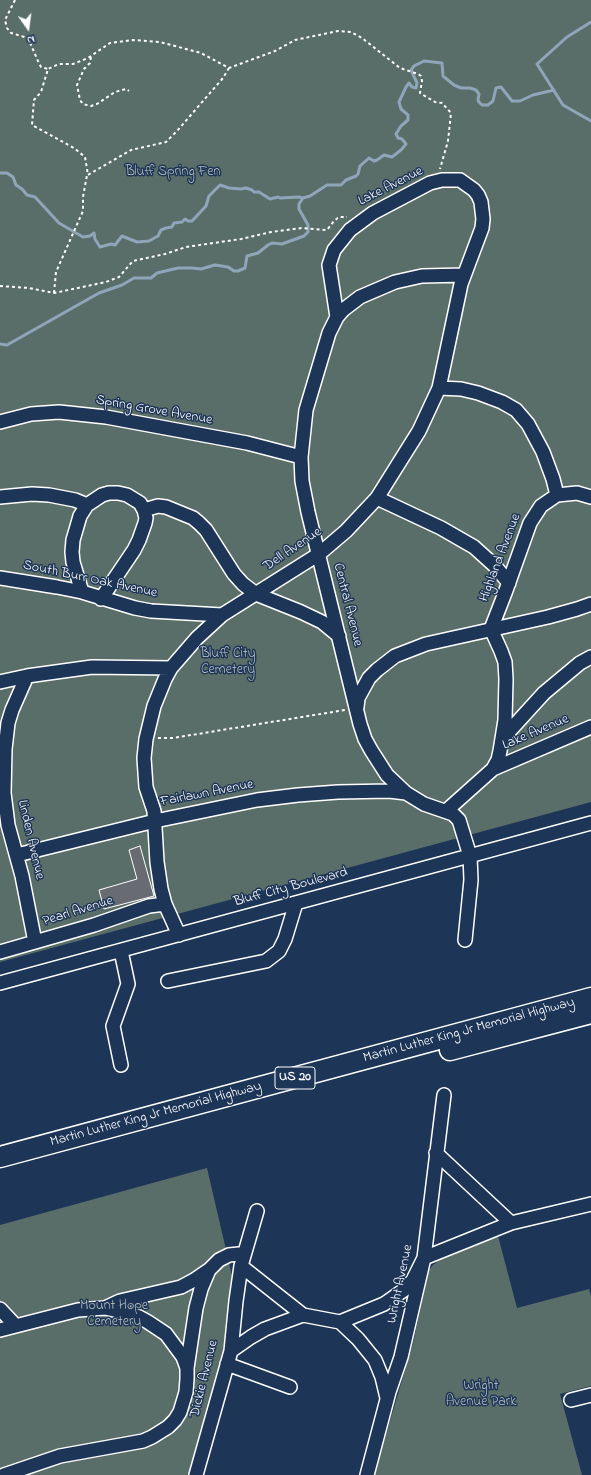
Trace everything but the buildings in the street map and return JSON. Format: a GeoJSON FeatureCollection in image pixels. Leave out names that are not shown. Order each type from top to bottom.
{"type":"FeatureCollection","features":[{"type":"Feature","properties":{"kind":"highway","name":"Martin Luther King Jr Memorial Highway"},"geometry":{"type":"LineString","coordinates":[[0,1157],[591,998]]}},
{"type":"Feature","properties":{"kind":"highway","name":"Martin Luther King Jr Memorial Highway"},"geometry":{"type":"LineString","coordinates":[[0,1170],[591,1013]]}},
{"type":"Feature","properties":{"kind":"street","name":"Lake Avenue"},"geometry":{"type":"LineString","coordinates":[[337,317],[329,272],[330,259],[340,241],[362,220],[418,189],[440,181],[460,180],[464,182],[474,190],[481,202],[483,219],[482,228],[464,275]]}},
{"type":"Feature","properties":{"kind":"street"},"geometry":{"type":"LineString","coordinates":[[337,317],[343,310],[360,297],[394,282],[422,276],[464,275]]}},
{"type":"Feature","properties":{"kind":"street","name":"Dell Avenue"},"geometry":{"type":"LineString","coordinates":[[179,935],[165,904],[159,875],[154,811],[146,787],[144,773],[144,758],[147,736],[159,691],[171,668],[197,638],[222,615],[319,554],[346,531],[376,498],[419,431],[439,388],[455,306],[464,275]]}},
{"type":"Feature","properties":{"kind":"street","name":"Central Avenue"},"geometry":{"type":"LineString","coordinates":[[337,317],[329,333],[306,410],[301,457],[302,481],[356,709],[360,724],[371,750],[387,775],[406,793],[424,804],[446,810],[453,814],[459,820],[470,856]]}},
{"type":"Feature","properties":{"kind":"street"},"geometry":{"type":"LineString","coordinates":[[439,388],[461,389],[478,393],[502,402],[516,410],[528,424],[543,452],[549,466],[557,495]]}},
{"type":"Feature","properties":{"kind":"street","name":"Spring Grove Avenue"},"geometry":{"type":"LineString","coordinates":[[0,422],[31,414],[59,412],[106,417],[247,443],[301,457]]}},
{"type":"Feature","properties":{"kind":"street"},"geometry":{"type":"LineString","coordinates":[[82,592],[73,562],[72,552],[76,528],[80,516],[87,505],[102,495],[118,493],[134,498],[140,503],[146,518],[140,540],[101,599]]}},
{"type":"Feature","properties":{"kind":"street","name":"Highland Avenue"},"geometry":{"type":"LineString","coordinates":[[491,629],[533,518],[541,506],[557,495],[577,493],[591,497]]}},
{"type":"Feature","properties":{"kind":"street"},"geometry":{"type":"LineString","coordinates":[[0,497],[49,494],[75,500],[87,505]]}},
{"type":"Feature","properties":{"kind":"street"},"geometry":{"type":"LineString","coordinates":[[376,498],[441,528],[474,547],[495,566],[509,583]]}},
{"type":"Feature","properties":{"kind":"street"},"geometry":{"type":"LineString","coordinates":[[144,510],[158,506],[166,507],[192,518],[199,523],[213,540],[234,574],[243,584],[256,594],[322,622],[339,636]]}},
{"type":"Feature","properties":{"kind":"street","name":"South Burr Oak Avenue"},"geometry":{"type":"LineString","coordinates":[[0,578],[82,592],[101,599],[151,611],[222,615]]}},
{"type":"Feature","properties":{"kind":"street"},"geometry":{"type":"LineString","coordinates":[[356,709],[358,698],[369,678],[396,656],[426,644],[565,613],[591,604]]}},
{"type":"Feature","properties":{"kind":"street"},"geometry":{"type":"LineString","coordinates":[[446,810],[493,769],[498,760],[503,739],[507,697],[505,668],[501,651],[491,629]]}},
{"type":"Feature","properties":{"kind":"street"},"geometry":{"type":"LineString","coordinates":[[503,739],[544,693],[580,663],[591,657]]}},
{"type":"Feature","properties":{"kind":"street"},"geometry":{"type":"LineString","coordinates":[[0,682],[27,676],[92,667],[171,668]]}},
{"type":"Feature","properties":{"kind":"street","name":"Linden Avenue"},"geometry":{"type":"LineString","coordinates":[[27,676],[8,723],[2,805],[17,855],[30,910],[35,942]]}},
{"type":"Feature","properties":{"kind":"street","name":"Lake Avenue"},"geometry":{"type":"LineString","coordinates":[[493,769],[591,727]]}},
{"type":"Feature","properties":{"kind":"street","name":"Fairlawn Avenue"},"geometry":{"type":"LineString","coordinates":[[17,855],[219,807],[298,795],[366,791],[406,793]]}},
{"type":"Feature","properties":{"kind":"street","name":"Bluff City Boulevard"},"geometry":{"type":"LineString","coordinates":[[0,983],[591,823]]}},
{"type":"Feature","properties":{"kind":"street"},"geometry":{"type":"LineString","coordinates":[[465,940],[471,880],[470,856]]}},
{"type":"Feature","properties":{"kind":"street"},"geometry":{"type":"LineString","coordinates":[[168,981],[266,961],[279,951],[285,939],[296,903]]}},
{"type":"Feature","properties":{"kind":"street","name":"Pearl Avenue"},"geometry":{"type":"LineString","coordinates":[[0,952],[94,925],[145,907],[165,904]]}},
{"type":"Feature","properties":{"kind":"street"},"geometry":{"type":"LineString","coordinates":[[121,951],[128,984],[113,1026],[121,1065]]}},
{"type":"Feature","properties":{"kind":"street","name":"Wright Avenue"},"geometry":{"type":"LineString","coordinates":[[367,1475],[387,1400],[401,1357],[424,1258],[444,1095]]}},
{"type":"Feature","properties":{"kind":"street"},"geometry":{"type":"LineString","coordinates":[[436,1153],[511,1223]]}},
{"type":"Feature","properties":{"kind":"street"},"geometry":{"type":"LineString","coordinates":[[340,1322],[384,1304],[404,1290],[413,1280],[424,1258],[511,1223],[591,1204]]}},
{"type":"Feature","properties":{"kind":"street","name":"Dickie Avenue"},"geometry":{"type":"LineString","coordinates":[[196,1475],[231,1351],[236,1302],[243,1260],[257,1211]]}},
{"type":"Feature","properties":{"kind":"street"},"geometry":{"type":"LineString","coordinates":[[105,1308],[120,1301],[181,1286],[194,1280],[210,1269],[219,1260],[229,1255],[239,1254],[243,1260],[303,1315]]}},
{"type":"Feature","properties":{"kind":"street"},"geometry":{"type":"LineString","coordinates":[[4,1475],[60,1456],[143,1441],[160,1433],[175,1420],[184,1403],[186,1392],[186,1368],[196,1308],[201,1289],[210,1269]]}},
{"type":"Feature","properties":{"kind":"street"},"geometry":{"type":"LineString","coordinates":[[0,1330],[78,1310],[105,1308],[139,1317],[157,1327],[172,1341],[183,1357],[186,1368]]}},
{"type":"Feature","properties":{"kind":"street"},"geometry":{"type":"LineString","coordinates":[[0,1309],[15,1325]]}},
{"type":"Feature","properties":{"kind":"street"},"geometry":{"type":"LineString","coordinates":[[231,1351],[265,1329],[303,1315],[340,1322],[358,1339],[375,1360],[382,1377],[387,1400]]}},
{"type":"Feature","properties":{"kind":"street"},"geometry":{"type":"LineString","coordinates":[[227,1364],[290,1387]]}},
{"type":"Feature","properties":{"kind":"street"},"geometry":{"type":"LineString","coordinates":[[571,1400],[591,1395]]}},
{"type":"Feature","properties":{"kind":"path"},"geometry":{"type":"LineString","coordinates":[[15,0],[5,20],[7,28],[11,33],[28,38],[41,67],[48,69],[59,64],[73,64],[90,57],[110,43],[133,40],[160,42],[201,53],[229,68]]}},
{"type":"Feature","properties":{"kind":"path"},"geometry":{"type":"LineString","coordinates":[[88,175],[131,150],[166,142],[223,78],[229,68],[275,51],[295,40],[338,31],[351,32],[362,38],[385,58],[400,68],[421,76],[422,81],[420,93],[435,102],[442,103],[451,113],[448,141],[440,170],[440,181]]}},
{"type":"Feature","properties":{"kind":"path"},"geometry":{"type":"LineString","coordinates":[[90,57],[90,63],[84,70],[77,85],[80,100],[83,104],[91,106],[115,92],[126,89],[129,91]]}},
{"type":"Feature","properties":{"kind":"path"},"geometry":{"type":"LineString","coordinates":[[48,69],[41,92],[34,100],[32,125],[74,148],[84,157],[88,175],[83,197],[83,211],[56,272],[54,293]]}},
{"type":"Feature","properties":{"kind":"path"},"geometry":{"type":"LineString","coordinates":[[0,286],[29,288],[54,293],[106,282],[119,277],[133,261],[165,254],[186,247],[241,239],[271,232],[306,228],[327,230],[339,217],[351,216],[362,220]]}},
{"type":"Feature","properties":{"kind":"path"},"geometry":{"type":"LineString","coordinates":[[147,736],[166,739],[356,709]]}},
{"type":"Feature","properties":{"kind":"green space","name":"Bluff City Cemetery"},"geometry":{"type":"Polygon","coordinates":[[[0,0],[591,0],[591,802],[0,962],[0,0]]]}},
{"type":"Feature","properties":{"kind":"green space","name":"Mount Hope Cemetery"},"geometry":{"type":"Polygon","coordinates":[[[207,1168],[233,1280],[224,1351],[192,1475],[0,1475],[0,1225],[207,1168]]]}},
{"type":"Feature","properties":{"kind":"green space","name":"Wright Avenue Park"},"geometry":{"type":"Polygon","coordinates":[[[498,1236],[517,1308],[589,1289],[591,1296],[591,1386],[560,1394],[582,1475],[374,1475],[413,1343],[429,1270],[444,1256],[498,1236]]]}},
{"type":"Feature","properties":{"kind":"waterway"},"geometry":{"type":"LineString","coordinates":[[591,22],[567,37],[537,64],[563,105],[591,121]]}},
{"type":"Feature","properties":{"kind":"waterway"},"geometry":{"type":"LineString","coordinates":[[0,344],[7,345],[99,293],[122,285],[134,278],[151,278],[157,273],[178,268],[201,269],[215,265],[228,267],[234,271],[238,271],[245,268],[247,256],[258,253],[272,243],[282,244],[304,236],[308,232],[308,225],[299,209],[299,204],[303,198],[310,196],[327,185],[341,185],[346,180],[356,176],[360,166],[369,158],[374,161],[384,155],[392,157],[406,144],[402,139],[398,138],[396,134],[401,126],[408,120],[408,115],[401,109],[399,102],[409,83],[412,87],[416,88],[417,83],[411,70],[414,66],[424,61],[442,63],[443,76],[454,85],[461,88],[476,90],[479,94],[478,100],[482,105],[488,105],[493,101],[496,88],[501,87],[512,101],[520,101],[533,95],[554,90]]}},
{"type":"Feature","properties":{"kind":"waterway"},"geometry":{"type":"LineString","coordinates":[[0,173],[7,173],[13,177],[16,185],[27,195],[35,197],[59,223],[83,237],[90,236],[94,233],[95,239],[100,247],[111,244],[115,245],[122,236],[137,242],[149,241],[158,236],[161,230],[172,227],[174,223],[182,222],[185,219],[192,221],[206,206],[209,196],[220,185],[229,188],[246,188],[254,192],[259,192],[270,199],[278,197],[303,198]]}},
{"type":"Feature","properties":{"kind":"park label","name":"Bluff Spring Fen"},"geometry":{"type":"Point","coordinates":[173,173]}}]}
